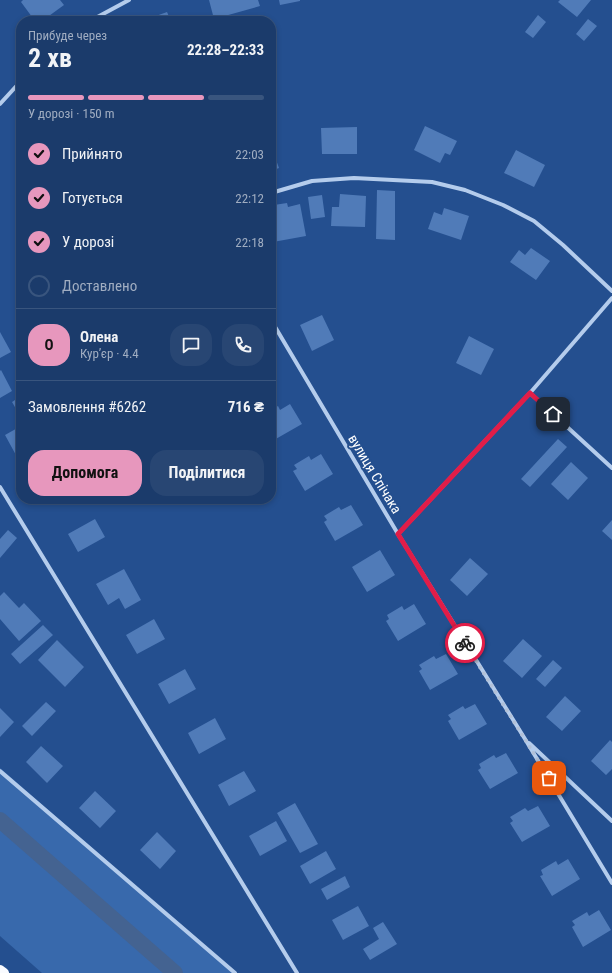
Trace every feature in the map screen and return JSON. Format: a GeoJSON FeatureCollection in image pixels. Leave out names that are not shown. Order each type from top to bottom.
{"type":"FeatureCollection","features":[{"type":"Feature","properties":{"kind":"main road"},"geometry":{"type":"LineString","coordinates":[[0,970],[4,973]]}},
{"type":"Feature","properties":{"kind":"street"},"geometry":{"type":"LineString","coordinates":[[99,16],[129,0]]}},
{"type":"Feature","properties":{"kind":"street"},"geometry":{"type":"LineString","coordinates":[[0,104],[16,86]]}},
{"type":"Feature","properties":{"kind":"street"},"geometry":{"type":"LineString","coordinates":[[276,192],[312,182],[354,178],[432,182],[465,190],[503,205],[534,221],[563,245],[612,291]]}},
{"type":"Feature","properties":{"kind":"street"},"geometry":{"type":"LineString","coordinates":[[398,534],[530,393],[612,298]]}},
{"type":"Feature","properties":{"kind":"street","name":"вулиця Спічака"},"geometry":{"type":"LineString","coordinates":[[276,328],[398,534],[612,883]]}},
{"type":"Feature","properties":{"kind":"street"},"geometry":{"type":"LineString","coordinates":[[530,393],[612,468]]}},
{"type":"Feature","properties":{"kind":"street"},"geometry":{"type":"LineString","coordinates":[[0,486],[297,973]]}},
{"type":"Feature","properties":{"kind":"street"},"geometry":{"type":"LineString","coordinates":[[525,739],[612,821]]}},
{"type":"Feature","properties":{"kind":"street"},"geometry":{"type":"LineString","coordinates":[[0,771],[235,973]]}},
{"type":"Feature","properties":{"kind":"shaded area"},"geometry":{"type":"Polygon","coordinates":[[[0,768],[236,973],[42,973],[0,936],[0,768]]]}},
{"type":"Feature","properties":{"kind":"building"},"geometry":{"type":"Polygon","coordinates":[[[23,0],[60,0],[64,5],[49,16],[31,16],[21,2],[23,0]]]}},
{"type":"Feature","properties":{"kind":"building"},"geometry":{"type":"Polygon","coordinates":[[[209,0],[258,0],[260,6],[225,16],[213,16],[209,0]]]}},
{"type":"Feature","properties":{"kind":"building"},"geometry":{"type":"Polygon","coordinates":[[[279,0],[300,0],[300,1],[280,5],[279,0]]]}},
{"type":"Feature","properties":{"kind":"building"},"geometry":{"type":"Polygon","coordinates":[[[560,0],[591,0],[577,17],[558,2],[560,0]]]}},
{"type":"Feature","properties":{"kind":"building"},"geometry":{"type":"Polygon","coordinates":[[[167,12],[169,16],[156,16],[167,12]]]}},
{"type":"Feature","properties":{"kind":"building"},"geometry":{"type":"Polygon","coordinates":[[[538,15],[546,22],[533,38],[525,32],[538,15]]]}},
{"type":"Feature","properties":{"kind":"building"},"geometry":{"type":"Polygon","coordinates":[[[588,19],[597,26],[584,41],[576,34],[588,19]]]}},
{"type":"Feature","properties":{"kind":"building"},"geometry":{"type":"Polygon","coordinates":[[[425,126],[457,141],[450,155],[445,153],[440,163],[414,150],[425,126]]]}},
{"type":"Feature","properties":{"kind":"building"},"geometry":{"type":"Polygon","coordinates":[[[357,127],[357,154],[322,154],[321,128],[357,127]]]}},
{"type":"Feature","properties":{"kind":"building"},"geometry":{"type":"Polygon","coordinates":[[[516,150],[545,165],[534,187],[504,173],[516,150]]]}},
{"type":"Feature","properties":{"kind":"building"},"geometry":{"type":"Polygon","coordinates":[[[276,160],[279,168],[276,169],[276,160]]]}},
{"type":"Feature","properties":{"kind":"building"},"geometry":{"type":"Polygon","coordinates":[[[377,190],[395,191],[395,240],[376,239],[377,190]]]}},
{"type":"Feature","properties":{"kind":"building"},"geometry":{"type":"Polygon","coordinates":[[[340,194],[366,196],[365,227],[331,226],[332,207],[339,207],[340,194]]]}},
{"type":"Feature","properties":{"kind":"building"},"geometry":{"type":"Polygon","coordinates":[[[322,195],[325,217],[311,219],[308,197],[322,195]]]}},
{"type":"Feature","properties":{"kind":"building"},"geometry":{"type":"Polygon","coordinates":[[[287,203],[288,207],[300,204],[306,236],[276,241],[276,205],[287,203]]]}},
{"type":"Feature","properties":{"kind":"building"},"geometry":{"type":"Polygon","coordinates":[[[444,208],[469,216],[461,240],[428,229],[434,212],[442,215],[444,208]]]}},
{"type":"Feature","properties":{"kind":"building"},"geometry":{"type":"Polygon","coordinates":[[[531,248],[550,261],[536,280],[510,262],[519,250],[525,255],[531,248]]]}},
{"type":"Feature","properties":{"kind":"building"},"geometry":{"type":"Polygon","coordinates":[[[322,315],[334,340],[312,351],[300,325],[322,315]]]}},
{"type":"Feature","properties":{"kind":"building"},"geometry":{"type":"Polygon","coordinates":[[[0,332],[11,352],[0,358],[0,332]]]}},
{"type":"Feature","properties":{"kind":"building"},"geometry":{"type":"Polygon","coordinates":[[[469,336],[494,349],[481,375],[456,363],[469,336]]]}},
{"type":"Feature","properties":{"kind":"building"},"geometry":{"type":"Polygon","coordinates":[[[1,370],[12,391],[0,398],[0,371],[1,370]]]}},
{"type":"Feature","properties":{"kind":"building"},"geometry":{"type":"Polygon","coordinates":[[[16,399],[16,409],[12,402],[16,399]]]}},
{"type":"Feature","properties":{"kind":"building"},"geometry":{"type":"Polygon","coordinates":[[[290,404],[302,424],[276,439],[276,407],[278,406],[280,410],[290,404]]]}},
{"type":"Feature","properties":{"kind":"building"},"geometry":{"type":"Polygon","coordinates":[[[16,429],[16,455],[5,435],[16,429]]]}},
{"type":"Feature","properties":{"kind":"building"},"geometry":{"type":"Polygon","coordinates":[[[558,439],[567,447],[530,487],[521,479],[558,439]]]}},
{"type":"Feature","properties":{"kind":"building"},"geometry":{"type":"Polygon","coordinates":[[[321,454],[333,474],[305,491],[293,471],[297,469],[294,465],[309,456],[311,460],[321,454]]]}},
{"type":"Feature","properties":{"kind":"building"},"geometry":{"type":"Polygon","coordinates":[[[571,462],[588,478],[568,500],[551,484],[571,462]]]}},
{"type":"Feature","properties":{"kind":"building"},"geometry":{"type":"Polygon","coordinates":[[[351,505],[363,525],[335,541],[324,522],[327,520],[324,516],[339,507],[341,510],[351,505]]]}},
{"type":"Feature","properties":{"kind":"building"},"geometry":{"type":"Polygon","coordinates":[[[95,519],[105,537],[78,552],[68,534],[95,519]]]}},
{"type":"Feature","properties":{"kind":"building"},"geometry":{"type":"Polygon","coordinates":[[[612,520],[612,540],[602,531],[612,520]]]}},
{"type":"Feature","properties":{"kind":"building"},"geometry":{"type":"Polygon","coordinates":[[[8,530],[17,538],[0,558],[0,539],[8,530]]]}},
{"type":"Feature","properties":{"kind":"building"},"geometry":{"type":"Polygon","coordinates":[[[380,550],[395,575],[367,592],[352,567],[380,550]]]}},
{"type":"Feature","properties":{"kind":"building"},"geometry":{"type":"Polygon","coordinates":[[[470,558],[488,574],[467,596],[450,580],[470,558]]]}},
{"type":"Feature","properties":{"kind":"building"},"geometry":{"type":"Polygon","coordinates":[[[124,569],[141,600],[125,609],[119,598],[108,605],[96,584],[124,569]]]}},
{"type":"Feature","properties":{"kind":"building"},"geometry":{"type":"Polygon","coordinates":[[[4,592],[19,608],[24,603],[41,621],[19,641],[0,619],[0,596],[4,592]]]}},
{"type":"Feature","properties":{"kind":"building"},"geometry":{"type":"Polygon","coordinates":[[[414,604],[426,624],[398,641],[386,621],[389,619],[387,615],[402,606],[404,610],[414,604]]]}},
{"type":"Feature","properties":{"kind":"building"},"geometry":{"type":"Polygon","coordinates":[[[154,619],[165,639],[137,654],[126,635],[154,619]]]}},
{"type":"Feature","properties":{"kind":"building"},"geometry":{"type":"Polygon","coordinates":[[[43,625],[53,635],[20,664],[11,654],[43,625]]]}},
{"type":"Feature","properties":{"kind":"building"},"geometry":{"type":"Polygon","coordinates":[[[523,639],[542,656],[522,678],[503,661],[523,639]]]}},
{"type":"Feature","properties":{"kind":"building"},"geometry":{"type":"Polygon","coordinates":[[[57,640],[84,667],[65,687],[38,660],[57,640]]]}},
{"type":"Feature","properties":{"kind":"building"},"geometry":{"type":"Polygon","coordinates":[[[446,654],[458,674],[430,690],[419,671],[422,669],[419,665],[434,656],[436,659],[446,654]]]}},
{"type":"Feature","properties":{"kind":"building"},"geometry":{"type":"Polygon","coordinates":[[[553,660],[562,668],[545,687],[536,679],[553,660]]]}},
{"type":"Feature","properties":{"kind":"building"},"geometry":{"type":"Polygon","coordinates":[[[185,669],[196,689],[169,704],[158,684],[185,669]]]}},
{"type":"Feature","properties":{"kind":"building"},"geometry":{"type":"Polygon","coordinates":[[[565,696],[581,711],[562,731],[546,717],[565,696]]]}},
{"type":"Feature","properties":{"kind":"building"},"geometry":{"type":"Polygon","coordinates":[[[46,702],[56,711],[32,736],[22,726],[46,702]]]}},
{"type":"Feature","properties":{"kind":"building"},"geometry":{"type":"Polygon","coordinates":[[[475,704],[487,724],[459,740],[448,721],[451,719],[448,715],[463,706],[465,709],[475,704]]]}},
{"type":"Feature","properties":{"kind":"building"},"geometry":{"type":"Polygon","coordinates":[[[0,708],[14,722],[0,737],[0,708]]]}},
{"type":"Feature","properties":{"kind":"building"},"geometry":{"type":"Polygon","coordinates":[[[215,718],[226,739],[199,754],[188,733],[215,718]]]}},
{"type":"Feature","properties":{"kind":"building"},"geometry":{"type":"Polygon","coordinates":[[[610,740],[612,742],[612,769],[606,775],[591,761],[610,740]]]}},
{"type":"Feature","properties":{"kind":"building"},"geometry":{"type":"Polygon","coordinates":[[[41,746],[63,766],[47,783],[26,762],[41,746]]]}},
{"type":"Feature","properties":{"kind":"building"},"geometry":{"type":"Polygon","coordinates":[[[506,753],[518,773],[490,789],[478,770],[481,768],[479,764],[494,755],[496,758],[506,753]]]}},
{"type":"Feature","properties":{"kind":"building"},"geometry":{"type":"Polygon","coordinates":[[[244,771],[256,791],[229,806],[218,785],[244,771]]]}},
{"type":"Feature","properties":{"kind":"building"},"geometry":{"type":"Polygon","coordinates":[[[95,791],[116,811],[100,828],[79,808],[95,791]]]}},
{"type":"Feature","properties":{"kind":"building"},"geometry":{"type":"Polygon","coordinates":[[[295,803],[318,844],[300,853],[277,813],[295,803]]]}},
{"type":"Feature","properties":{"kind":"building"},"geometry":{"type":"Polygon","coordinates":[[[538,806],[550,826],[522,842],[510,823],[513,821],[510,817],[525,808],[528,811],[538,806]]]}},
{"type":"Feature","properties":{"kind":"building"},"geometry":{"type":"Polygon","coordinates":[[[276,821],[287,841],[260,856],[249,836],[276,821]]]}},
{"type":"Feature","properties":{"kind":"building"},"geometry":{"type":"Polygon","coordinates":[[[157,832],[176,851],[160,869],[140,850],[157,832]]]}},
{"type":"Feature","properties":{"kind":"building"},"geometry":{"type":"Polygon","coordinates":[[[326,851],[336,869],[310,884],[300,866],[326,851]]]}},
{"type":"Feature","properties":{"kind":"building"},"geometry":{"type":"Polygon","coordinates":[[[568,859],[580,879],[552,896],[540,876],[543,875],[541,870],[556,861],[558,865],[568,859]]]}},
{"type":"Feature","properties":{"kind":"building"},"geometry":{"type":"Polygon","coordinates":[[[345,876],[350,887],[327,900],[321,889],[345,876]]]}},
{"type":"Feature","properties":{"kind":"building"},"geometry":{"type":"Polygon","coordinates":[[[358,906],[369,926],[343,940],[332,920],[358,906]]]}},
{"type":"Feature","properties":{"kind":"building"},"geometry":{"type":"Polygon","coordinates":[[[599,910],[611,930],[583,947],[572,927],[575,925],[572,921],[587,912],[589,916],[599,910]]]}},
{"type":"Feature","properties":{"kind":"building"},"geometry":{"type":"Polygon","coordinates":[[[383,922],[397,944],[370,960],[363,949],[379,939],[373,928],[383,922]]]}},
{"type":"Feature","properties":{"kind":"waterway"},"geometry":{"type":"LineString","coordinates":[[0,820],[175,973]]}},
{"type":"Feature","properties":{"kind":"way so far"},"geometry":{"type":"LineString","coordinates":[[465,643],[549,778]]}},
{"type":"Feature","properties":{"kind":"route"},"geometry":{"type":"LineString","coordinates":[[465,643],[398,534],[530,393],[553,414]]}}]}
